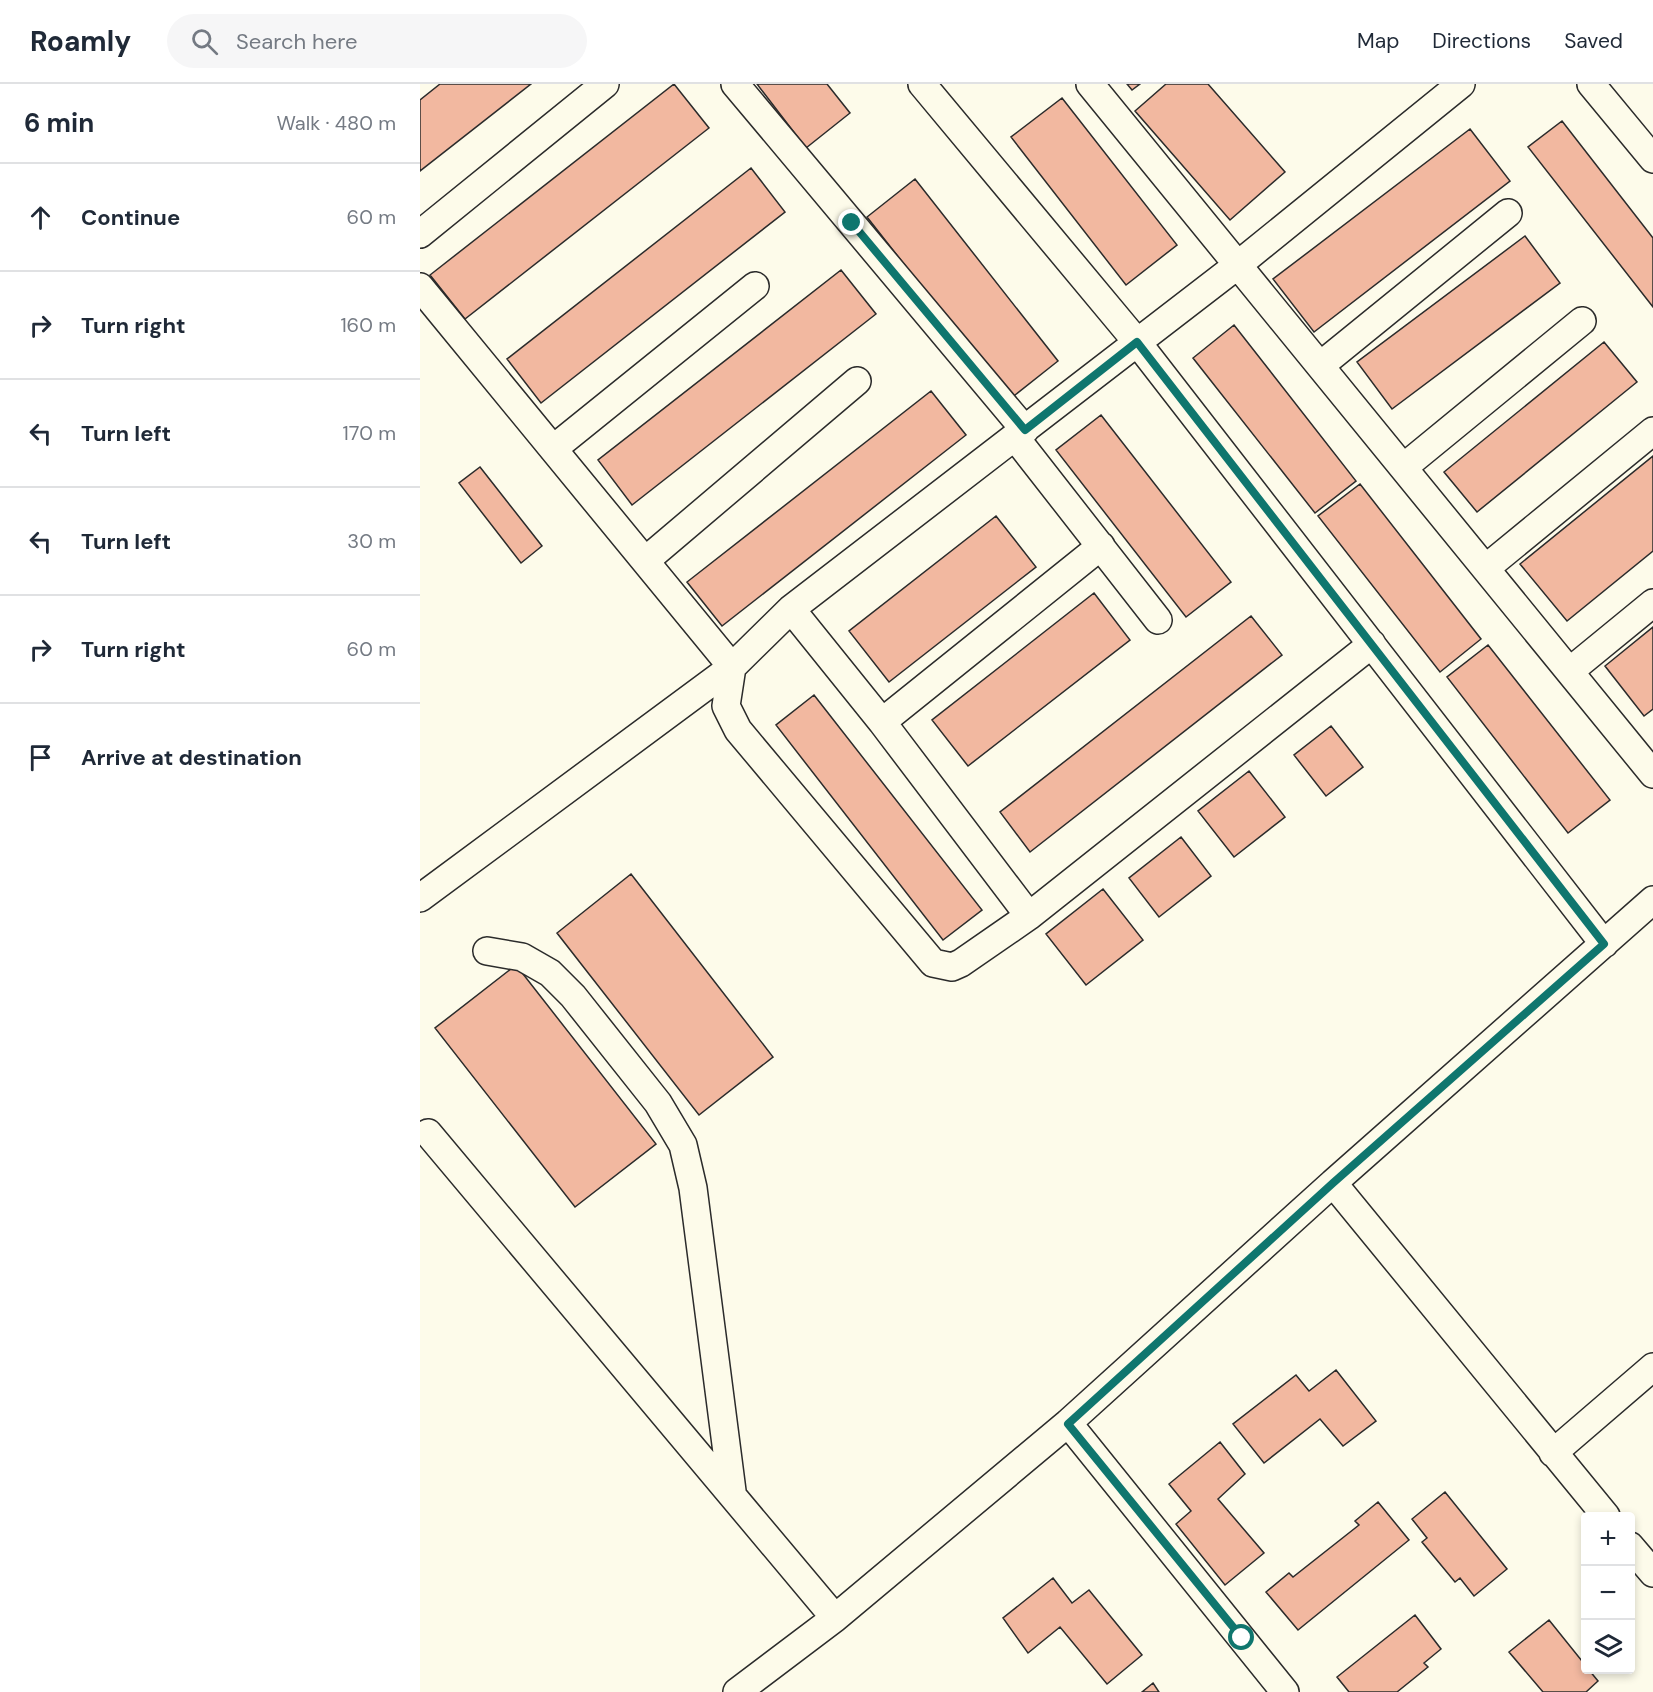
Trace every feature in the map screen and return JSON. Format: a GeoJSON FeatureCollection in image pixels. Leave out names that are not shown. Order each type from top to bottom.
{"type":"FeatureCollection","features":[{"type":"Feature","properties":{"kind":"street"},"geometry":{"type":"LineString","coordinates":[[420,234],[605,84]]}},
{"type":"Feature","properties":{"kind":"street"},"geometry":{"type":"LineString","coordinates":[[735,84],[1020,433],[1101,546],[1158,620]]}},
{"type":"Feature","properties":{"kind":"street"},"geometry":{"type":"LineString","coordinates":[[922,84],[1137,342],[1604,944]]}},
{"type":"Feature","properties":{"kind":"street"},"geometry":{"type":"LineString","coordinates":[[1090,84],[1653,774]]}},
{"type":"Feature","properties":{"kind":"street"},"geometry":{"type":"LineString","coordinates":[[1591,84],[1653,159]]}},
{"type":"Feature","properties":{"kind":"street"},"geometry":{"type":"LineString","coordinates":[[420,898],[732,666],[791,609],[1239,264],[1453,86]]}},
{"type":"Feature","properties":{"kind":"street"},"geometry":{"type":"LineString","coordinates":[[1321,365],[1508,213]]}},
{"type":"Feature","properties":{"kind":"street"},"geometry":{"type":"LineString","coordinates":[[553,449],[755,286]]}},
{"type":"Feature","properties":{"kind":"street"},"geometry":{"type":"LineString","coordinates":[[420,287],[732,666],[726,706],[738,730],[933,963],[952,967],[962,963],[1029,916],[1372,644]]}},
{"type":"Feature","properties":{"kind":"street"},"geometry":{"type":"LineString","coordinates":[[1404,467],[1582,321]]}},
{"type":"Feature","properties":{"kind":"street"},"geometry":{"type":"LineString","coordinates":[[645,561],[857,381]]}},
{"type":"Feature","properties":{"kind":"street"},"geometry":{"type":"LineString","coordinates":[[1486,568],[1653,431]]}},
{"type":"Feature","properties":{"kind":"street"},"geometry":{"type":"LineString","coordinates":[[882,722],[1101,546]]}},
{"type":"Feature","properties":{"kind":"street"},"geometry":{"type":"LineString","coordinates":[[1570,671],[1653,603]]}},
{"type":"Feature","properties":{"kind":"street"},"geometry":{"type":"LineString","coordinates":[[791,609],[882,722],[1029,916]]}},
{"type":"Feature","properties":{"kind":"street"},"geometry":{"type":"LineString","coordinates":[[737,1692],[835,1618],[1068,1424],[1333,1183],[1653,900]]}},
{"type":"Feature","properties":{"kind":"street"},"geometry":{"type":"LineString","coordinates":[[487,951],[522,957],[550,973],[573,996],[658,1103],[683,1146],[693,1188],[732,1491]]}},
{"type":"Feature","properties":{"kind":"street"},"geometry":{"type":"LineString","coordinates":[[428,1133],[732,1491],[835,1618]]}},
{"type":"Feature","properties":{"kind":"street"},"geometry":{"type":"LineString","coordinates":[[1333,1183],[1603,1512]]}},
{"type":"Feature","properties":{"kind":"street"},"geometry":{"type":"LineString","coordinates":[[1553,1453],[1653,1366]]}},
{"type":"Feature","properties":{"kind":"street"},"geometry":{"type":"LineString","coordinates":[[1068,1424],[1285,1692]]}},
{"type":"Feature","properties":{"kind":"street"},"geometry":{"type":"LineString","coordinates":[[1635,1552],[1653,1573]]}},
{"type":"Feature","properties":{"kind":"building"},"geometry":{"type":"Polygon","coordinates":[[[440,84],[531,84],[420,171],[420,100],[440,84]]]}},
{"type":"Feature","properties":{"kind":"building"},"geometry":{"type":"Polygon","coordinates":[[[674,84],[709,128],[465,319],[430,275],[674,84]]]}},
{"type":"Feature","properties":{"kind":"building"},"geometry":{"type":"Polygon","coordinates":[[[757,84],[827,84],[850,113],[806,148],[757,84]]]}},
{"type":"Feature","properties":{"kind":"building"},"geometry":{"type":"Polygon","coordinates":[[[1127,84],[1140,84],[1132,90],[1127,84]]]}},
{"type":"Feature","properties":{"kind":"building"},"geometry":{"type":"Polygon","coordinates":[[[1166,84],[1208,84],[1285,172],[1230,220],[1135,111],[1166,84]]]}},
{"type":"Feature","properties":{"kind":"building"},"geometry":{"type":"Polygon","coordinates":[[[1062,98],[1177,245],[1126,285],[1011,137],[1062,98]]]}},
{"type":"Feature","properties":{"kind":"building"},"geometry":{"type":"Polygon","coordinates":[[[1562,121],[1653,238],[1653,307],[1528,147],[1562,121]]]}},
{"type":"Feature","properties":{"kind":"building"},"geometry":{"type":"Polygon","coordinates":[[[1470,129],[1510,181],[1314,332],[1273,279],[1470,129]]]}},
{"type":"Feature","properties":{"kind":"building"},"geometry":{"type":"Polygon","coordinates":[[[751,168],[785,212],[541,403],[507,359],[751,168]]]}},
{"type":"Feature","properties":{"kind":"building"},"geometry":{"type":"Polygon","coordinates":[[[915,179],[1058,361],[1010,399],[867,217],[915,179]]]}},
{"type":"Feature","properties":{"kind":"building"},"geometry":{"type":"Polygon","coordinates":[[[1525,236],[1560,283],[1392,409],[1357,362],[1525,236]]]}},
{"type":"Feature","properties":{"kind":"building"},"geometry":{"type":"Polygon","coordinates":[[[841,270],[876,314],[632,505],[598,460],[841,270]]]}},
{"type":"Feature","properties":{"kind":"building"},"geometry":{"type":"Polygon","coordinates":[[[1234,325],[1356,481],[1315,513],[1193,358],[1234,325]]]}},
{"type":"Feature","properties":{"kind":"building"},"geometry":{"type":"Polygon","coordinates":[[[1604,342],[1637,382],[1477,512],[1444,472],[1604,342]]]}},
{"type":"Feature","properties":{"kind":"building"},"geometry":{"type":"Polygon","coordinates":[[[931,391],[966,435],[722,626],[687,582],[931,391]]]}},
{"type":"Feature","properties":{"kind":"building"},"geometry":{"type":"Polygon","coordinates":[[[1101,415],[1231,582],[1186,617],[1056,450],[1101,415]]]}},
{"type":"Feature","properties":{"kind":"building"},"geometry":{"type":"Polygon","coordinates":[[[1653,456],[1653,551],[1567,621],[1520,564],[1653,456]]]}},
{"type":"Feature","properties":{"kind":"building"},"geometry":{"type":"Polygon","coordinates":[[[480,467],[542,546],[521,563],[459,483],[480,467]]]}},
{"type":"Feature","properties":{"kind":"building"},"geometry":{"type":"Polygon","coordinates":[[[1360,484],[1481,639],[1440,672],[1318,516],[1360,484]]]}},
{"type":"Feature","properties":{"kind":"building"},"geometry":{"type":"Polygon","coordinates":[[[996,516],[1036,567],[889,682],[849,631],[996,516]]]}},
{"type":"Feature","properties":{"kind":"building"},"geometry":{"type":"Polygon","coordinates":[[[1094,593],[1130,640],[968,766],[932,720],[1094,593]]]}},
{"type":"Feature","properties":{"kind":"building"},"geometry":{"type":"Polygon","coordinates":[[[1251,616],[1282,655],[1030,852],[1000,812],[1251,616]]]}},
{"type":"Feature","properties":{"kind":"building"},"geometry":{"type":"Polygon","coordinates":[[[1653,627],[1653,709],[1644,716],[1605,666],[1653,627]]]}},
{"type":"Feature","properties":{"kind":"building"},"geometry":{"type":"Polygon","coordinates":[[[1488,645],[1610,800],[1568,833],[1447,677],[1488,645]]]}},
{"type":"Feature","properties":{"kind":"building"},"geometry":{"type":"Polygon","coordinates":[[[814,695],[982,910],[943,940],[776,725],[814,695]]]}},
{"type":"Feature","properties":{"kind":"building"},"geometry":{"type":"Polygon","coordinates":[[[1331,726],[1363,767],[1326,796],[1294,755],[1331,726]]]}},
{"type":"Feature","properties":{"kind":"building"},"geometry":{"type":"Polygon","coordinates":[[[1249,771],[1285,817],[1234,857],[1198,811],[1249,771]]]}},
{"type":"Feature","properties":{"kind":"building"},"geometry":{"type":"Polygon","coordinates":[[[1181,837],[1211,876],[1159,917],[1129,878],[1181,837]]]}},
{"type":"Feature","properties":{"kind":"building"},"geometry":{"type":"Polygon","coordinates":[[[631,874],[773,1057],[699,1115],[557,933],[631,874]]]}},
{"type":"Feature","properties":{"kind":"building"},"geometry":{"type":"Polygon","coordinates":[[[1103,889],[1143,940],[1086,985],[1046,934],[1103,889]]]}},
{"type":"Feature","properties":{"kind":"building"},"geometry":{"type":"Polygon","coordinates":[[[516,965],[656,1144],[575,1207],[435,1028],[516,965]]]}},
{"type":"Feature","properties":{"kind":"building"},"geometry":{"type":"Polygon","coordinates":[[[1336,1370],[1376,1421],[1343,1446],[1320,1419],[1264,1463],[1233,1424],[1296,1375],[1309,1391],[1336,1370]]]}},
{"type":"Feature","properties":{"kind":"building"},"geometry":{"type":"Polygon","coordinates":[[[1220,1442],[1245,1474],[1218,1499],[1264,1553],[1225,1585],[1176,1524],[1191,1511],[1169,1484],[1220,1442]]]}},
{"type":"Feature","properties":{"kind":"building"},"geometry":{"type":"Polygon","coordinates":[[[1445,1492],[1507,1569],[1474,1596],[1460,1578],[1455,1582],[1422,1542],[1427,1538],[1412,1519],[1445,1492]]]}},
{"type":"Feature","properties":{"kind":"building"},"geometry":{"type":"Polygon","coordinates":[[[1378,1502],[1409,1540],[1298,1630],[1266,1592],[1289,1573],[1293,1577],[1359,1525],[1355,1521],[1378,1502]]]}},
{"type":"Feature","properties":{"kind":"building"},"geometry":{"type":"Polygon","coordinates":[[[1053,1578],[1072,1603],[1089,1590],[1142,1655],[1107,1684],[1060,1627],[1028,1653],[1003,1618],[1053,1578]]]}},
{"type":"Feature","properties":{"kind":"building"},"geometry":{"type":"Polygon","coordinates":[[[1415,1615],[1441,1649],[1424,1663],[1428,1667],[1397,1692],[1349,1692],[1337,1677],[1415,1615]]]}},
{"type":"Feature","properties":{"kind":"building"},"geometry":{"type":"Polygon","coordinates":[[[1549,1620],[1581,1660],[1581,1674],[1592,1674],[1598,1681],[1586,1692],[1543,1692],[1509,1652],[1549,1620]]]}},
{"type":"Feature","properties":{"kind":"building"},"geometry":{"type":"Polygon","coordinates":[[[1153,1683],[1159,1692],[1142,1692],[1153,1683]]]}},
{"type":"Feature","properties":{"kind":"route"},"geometry":{"type":"LineString","coordinates":[[852,223],[1025,430],[1137,342],[1604,944],[1333,1183],[1068,1424],[1242,1638]]}}]}
